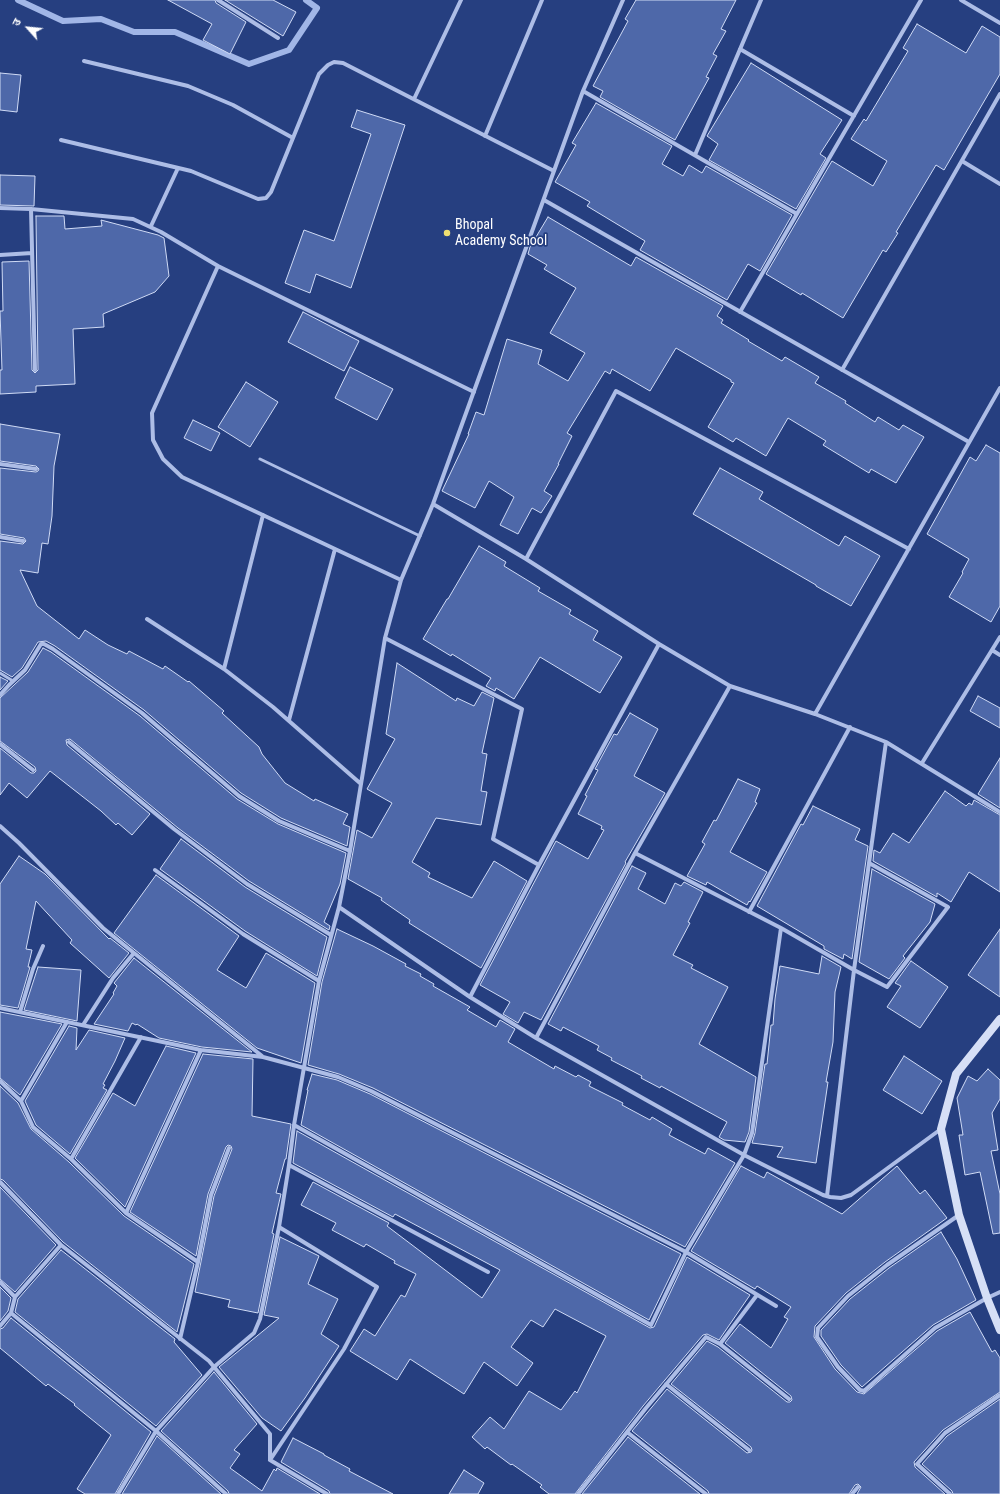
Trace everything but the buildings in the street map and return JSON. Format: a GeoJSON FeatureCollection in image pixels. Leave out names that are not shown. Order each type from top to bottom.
{"type":"FeatureCollection","features":[{"type":"Feature","properties":{"kind":"main road"},"geometry":{"type":"LineString","coordinates":[[1000,1019],[956,1074],[941,1129],[959,1215],[987,1298],[1000,1330]]}},
{"type":"Feature","properties":{"kind":"street"},"geometry":{"type":"LineString","coordinates":[[218,0],[278,38]]}},
{"type":"Feature","properties":{"kind":"street"},"geometry":{"type":"LineString","coordinates":[[414,99],[461,0]]}},
{"type":"Feature","properties":{"kind":"street"},"geometry":{"type":"LineString","coordinates":[[485,136],[542,0]]}},
{"type":"Feature","properties":{"kind":"street"},"geometry":{"type":"LineString","coordinates":[[118,1494],[156,1431],[214,1367],[254,1333],[260,1319],[279,1227],[294,1124],[319,981],[339,907],[350,850],[385,638],[401,580],[433,504],[583,91],[623,0]]}},
{"type":"Feature","properties":{"kind":"street"},"geometry":{"type":"LineString","coordinates":[[695,156],[761,0]]}},
{"type":"Feature","properties":{"kind":"street"},"geometry":{"type":"LineString","coordinates":[[740,312],[921,0]]}},
{"type":"Feature","properties":{"kind":"street"},"geometry":{"type":"LineString","coordinates":[[961,0],[1000,23]]}},
{"type":"Feature","properties":{"kind":"street"},"geometry":{"type":"LineString","coordinates":[[740,49],[854,116]]}},
{"type":"Feature","properties":{"kind":"street"},"geometry":{"type":"LineString","coordinates":[[84,61],[188,86],[233,105],[293,138]]}},
{"type":"Feature","properties":{"kind":"street"},"geometry":{"type":"LineString","coordinates":[[61,140],[191,171],[258,199],[266,198],[271,192],[319,74],[328,65],[334,62],[343,63],[554,171]]}},
{"type":"Feature","properties":{"kind":"street"},"geometry":{"type":"LineString","coordinates":[[583,91],[797,214]]}},
{"type":"Feature","properties":{"kind":"street"},"geometry":{"type":"LineString","coordinates":[[842,370],[1000,94]]}},
{"type":"Feature","properties":{"kind":"street"},"geometry":{"type":"LineString","coordinates":[[962,161],[1000,184]]}},
{"type":"Feature","properties":{"kind":"street"},"geometry":{"type":"LineString","coordinates":[[151,226],[178,168]]}},
{"type":"Feature","properties":{"kind":"street"},"geometry":{"type":"LineString","coordinates":[[544,200],[969,442]]}},
{"type":"Feature","properties":{"kind":"street"},"geometry":{"type":"LineString","coordinates":[[0,208],[31,209],[132,219],[151,226],[218,266],[474,392]]}},
{"type":"Feature","properties":{"kind":"street"},"geometry":{"type":"LineString","coordinates":[[31,209],[35,370]]}},
{"type":"Feature","properties":{"kind":"street"},"geometry":{"type":"LineString","coordinates":[[0,255],[32,253]]}},
{"type":"Feature","properties":{"kind":"street"},"geometry":{"type":"LineString","coordinates":[[218,266],[152,413],[153,440],[163,459],[182,477],[401,580]]}},
{"type":"Feature","properties":{"kind":"street"},"geometry":{"type":"LineString","coordinates":[[816,714],[1000,388]]}},
{"type":"Feature","properties":{"kind":"street"},"geometry":{"type":"LineString","coordinates":[[526,559],[616,391],[909,549]]}},
{"type":"Feature","properties":{"kind":"street"},"geometry":{"type":"LineString","coordinates":[[0,464],[36,469]]}},
{"type":"Feature","properties":{"kind":"street"},"geometry":{"type":"LineString","coordinates":[[433,504],[526,559],[659,644],[730,686],[816,714],[886,742],[1000,812]]}},
{"type":"Feature","properties":{"kind":"street"},"geometry":{"type":"LineString","coordinates":[[224,669],[263,515]]}},
{"type":"Feature","properties":{"kind":"street"},"geometry":{"type":"LineString","coordinates":[[0,537],[23,541]]}},
{"type":"Feature","properties":{"kind":"street"},"geometry":{"type":"LineString","coordinates":[[289,720],[335,549]]}},
{"type":"Feature","properties":{"kind":"street"},"geometry":{"type":"LineString","coordinates":[[147,619],[224,669],[289,720],[361,784]]}},
{"type":"Feature","properties":{"kind":"street"},"geometry":{"type":"LineString","coordinates":[[922,763],[1000,637]]}},
{"type":"Feature","properties":{"kind":"street"},"geometry":{"type":"LineString","coordinates":[[385,638],[522,709],[493,839],[539,865]]}},
{"type":"Feature","properties":{"kind":"street"},"geometry":{"type":"LineString","coordinates":[[0,695],[25,670],[42,644],[44,644],[142,713],[239,796],[279,821],[350,850]]}},
{"type":"Feature","properties":{"kind":"street"},"geometry":{"type":"LineString","coordinates":[[470,997],[539,865],[659,644]]}},
{"type":"Feature","properties":{"kind":"street"},"geometry":{"type":"LineString","coordinates":[[992,650],[1000,655]]}},
{"type":"Feature","properties":{"kind":"street"},"geometry":{"type":"LineString","coordinates":[[536,1038],[635,853],[730,686]]}},
{"type":"Feature","properties":{"kind":"street"},"geometry":{"type":"LineString","coordinates":[[749,912],[850,727]]}},
{"type":"Feature","properties":{"kind":"street"},"geometry":{"type":"LineString","coordinates":[[69,742],[174,829],[247,884],[331,934]]}},
{"type":"Feature","properties":{"kind":"street"},"geometry":{"type":"LineString","coordinates":[[827,1196],[854,970],[886,742]]}},
{"type":"Feature","properties":{"kind":"street"},"geometry":{"type":"LineString","coordinates":[[0,744],[33,770]]}},
{"type":"Feature","properties":{"kind":"street"},"geometry":{"type":"LineString","coordinates":[[0,826],[19,843],[103,928],[264,1057]]}},
{"type":"Feature","properties":{"kind":"street"},"geometry":{"type":"LineString","coordinates":[[635,853],[781,928],[887,987],[948,907],[869,863]]}},
{"type":"Feature","properties":{"kind":"street"},"geometry":{"type":"LineString","coordinates":[[155,870],[243,934],[319,981]]}},
{"type":"Feature","properties":{"kind":"street"},"geometry":{"type":"LineString","coordinates":[[339,907],[470,997],[536,1038],[744,1155],[827,1196],[840,1198],[851,1195],[941,1129]]}},
{"type":"Feature","properties":{"kind":"street"},"geometry":{"type":"LineString","coordinates":[[294,1124],[651,1325],[686,1252],[744,1155],[752,1133],[781,928]]}},
{"type":"Feature","properties":{"kind":"street"},"geometry":{"type":"LineString","coordinates":[[20,1012],[33,969],[42,946]]}},
{"type":"Feature","properties":{"kind":"street"},"geometry":{"type":"LineString","coordinates":[[83,1025],[113,978],[134,953]]}},
{"type":"Feature","properties":{"kind":"street"},"geometry":{"type":"LineString","coordinates":[[0,1008],[201,1050],[264,1057],[338,1077],[371,1091],[686,1252],[776,1306]]}},
{"type":"Feature","properties":{"kind":"street"},"geometry":{"type":"LineString","coordinates":[[21,1101],[67,1022]]}},
{"type":"Feature","properties":{"kind":"street"},"geometry":{"type":"LineString","coordinates":[[71,1159],[141,1037]]}},
{"type":"Feature","properties":{"kind":"street"},"geometry":{"type":"LineString","coordinates":[[126,1213],[201,1050]]}},
{"type":"Feature","properties":{"kind":"street"},"geometry":{"type":"LineString","coordinates":[[0,1081],[21,1101],[33,1127],[71,1159],[126,1213],[198,1262]]}},
{"type":"Feature","properties":{"kind":"street"},"geometry":{"type":"LineString","coordinates":[[180,1339],[198,1262],[211,1195],[229,1148]]}},
{"type":"Feature","properties":{"kind":"street"},"geometry":{"type":"LineString","coordinates":[[289,1165],[488,1272]]}},
{"type":"Feature","properties":{"kind":"street"},"geometry":{"type":"LineString","coordinates":[[0,1182],[61,1245],[214,1367],[270,1434],[270,1460]]}},
{"type":"Feature","properties":{"kind":"street"},"geometry":{"type":"LineString","coordinates":[[959,1215],[888,1264],[848,1296],[818,1328],[817,1337],[838,1367],[860,1390],[864,1391],[935,1328],[1000,1292]]}},
{"type":"Feature","properties":{"kind":"street"},"geometry":{"type":"LineString","coordinates":[[270,1460],[344,1349],[377,1287],[279,1227]]}},
{"type":"Feature","properties":{"kind":"street"},"geometry":{"type":"LineString","coordinates":[[0,1326],[11,1313],[15,1297],[61,1245]]}},
{"type":"Feature","properties":{"kind":"street"},"geometry":{"type":"LineString","coordinates":[[0,1282],[15,1297]]}},
{"type":"Feature","properties":{"kind":"street"},"geometry":{"type":"LineString","coordinates":[[720,1344],[757,1295]]}},
{"type":"Feature","properties":{"kind":"street"},"geometry":{"type":"LineString","coordinates":[[11,1313],[156,1431],[226,1494]]}},
{"type":"Feature","properties":{"kind":"street"},"geometry":{"type":"LineString","coordinates":[[578,1494],[666,1384],[705,1338],[720,1344],[789,1399]]}},
{"type":"Feature","properties":{"kind":"street"},"geometry":{"type":"LineString","coordinates":[[666,1384],[749,1450]]}},
{"type":"Feature","properties":{"kind":"street"},"geometry":{"type":"LineString","coordinates":[[950,1494],[917,1464],[945,1433],[1000,1395]]}},
{"type":"Feature","properties":{"kind":"street"},"geometry":{"type":"LineString","coordinates":[[627,1432],[706,1494]]}},
{"type":"Feature","properties":{"kind":"street"},"geometry":{"type":"LineString","coordinates":[[270,1460],[327,1494]]}},
{"type":"Feature","properties":{"kind":"street"},"geometry":{"type":"LineString","coordinates":[[852,1494],[858,1486]]}},
{"type":"Feature","properties":{"kind":"lane"},"geometry":{"type":"LineString","coordinates":[[260,459],[420,536]]}},
{"type":"Feature","properties":{"kind":"lane"},"geometry":{"type":"LineString","coordinates":[[0,673],[13,681]]}},
{"type":"Feature","properties":{"kind":"waterway"},"geometry":{"type":"LineString","coordinates":[[18,0],[63,21],[101,19],[134,32],[175,32],[249,64],[289,50],[317,8],[306,0]]}},
{"type":"Feature","properties":{"kind":"place","name":"Bhopal Academy School"},"geometry":{"type":"Point","coordinates":[447,233]}}]}
